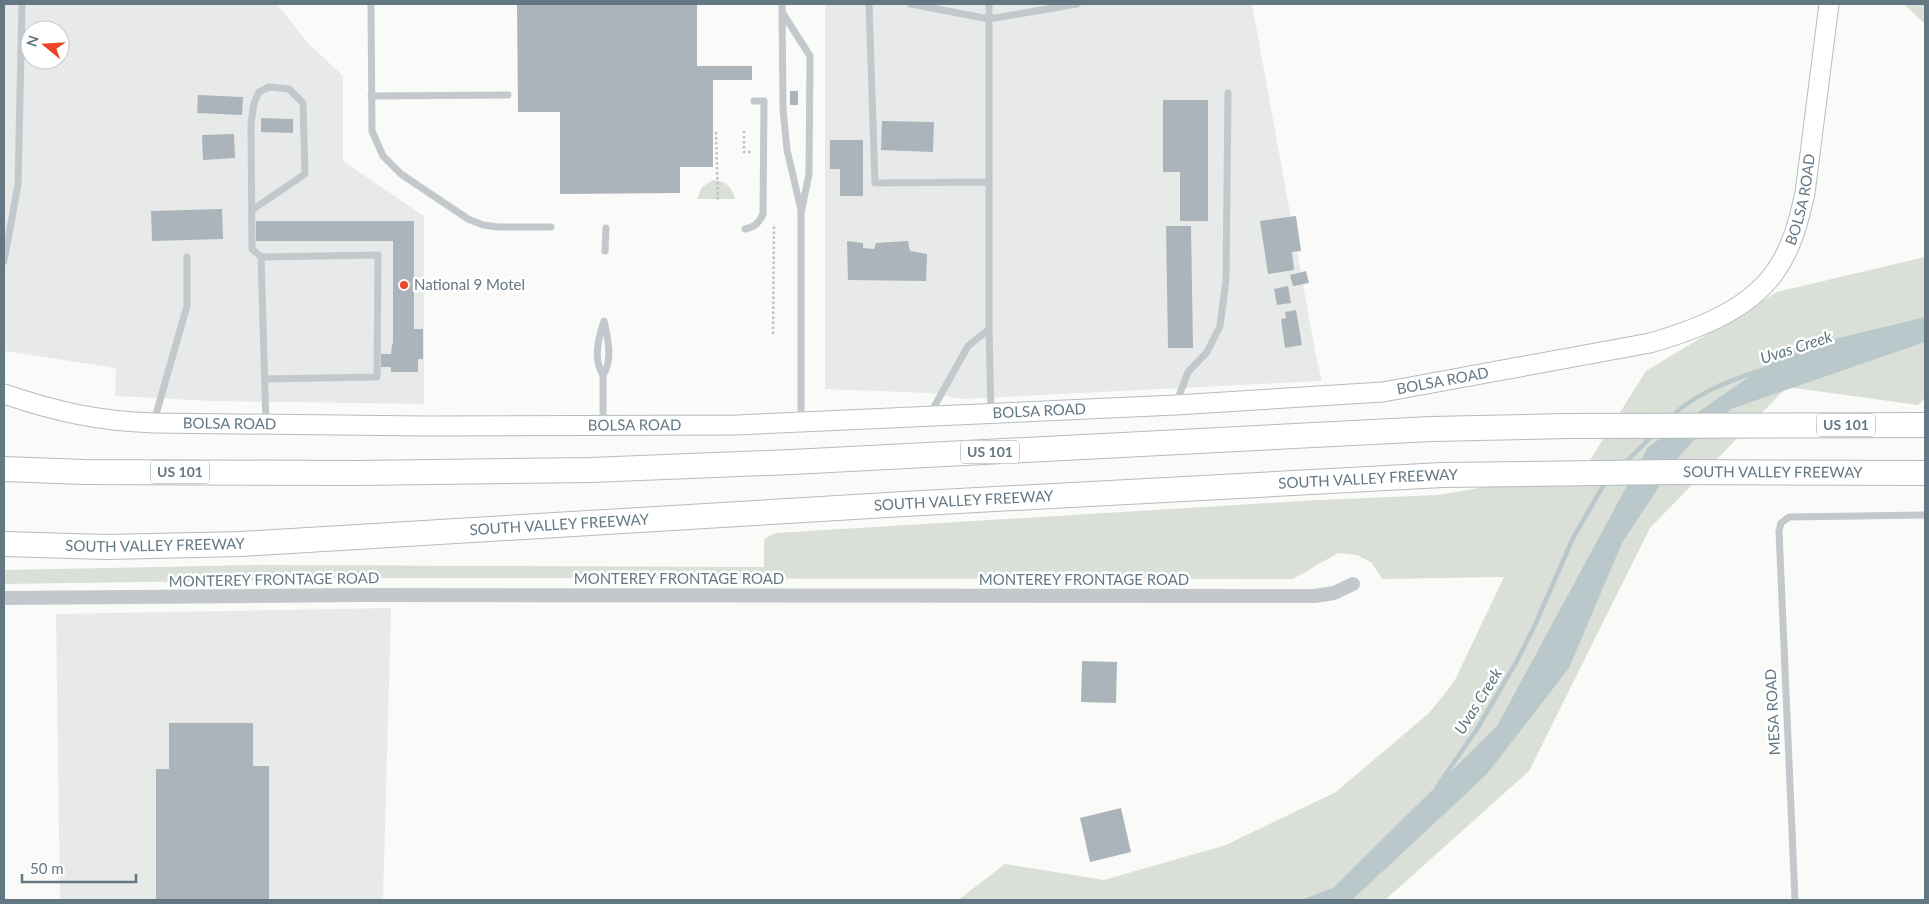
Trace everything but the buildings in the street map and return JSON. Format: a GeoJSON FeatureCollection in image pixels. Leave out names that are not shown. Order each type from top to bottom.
{"type":"FeatureCollection","features":[{"type":"Feature","properties":{"kind":"highway","name":"US 101"},"geometry":{"type":"LineString","coordinates":[[4,469],[84,472],[337,473],[619,469],[830,460],[1364,431],[1622,425],[1925,426]]}},
{"type":"Feature","properties":{"kind":"highway","name":"SOUTH VALLEY FREEWAY"},"geometry":{"type":"LineString","coordinates":[[4,544],[98,547],[241,544],[1365,478],[1576,472],[1925,473]]}},
{"type":"Feature","properties":{"kind":"main road","name":"BOLSA ROAD"},"geometry":{"type":"LineString","coordinates":[[4,394],[82,416],[113,421],[154,424],[603,426],[801,423],[1176,405],[1383,392],[1650,343],[1682,334],[1738,306],[1758,290],[1775,272],[1789,248],[1798,224],[1805,193],[1829,4]]}},
{"type":"Feature","properties":{"kind":"street","name":"MONTEREY FRONTAGE ROAD"},"geometry":{"type":"LineString","coordinates":[[4,598],[364,595],[1315,596],[1334,593],[1353,584]]}},
{"type":"Feature","properties":{"kind":"lane"},"geometry":{"type":"LineString","coordinates":[[4,261],[18,185],[22,4]]}},
{"type":"Feature","properties":{"kind":"lane"},"geometry":{"type":"LineString","coordinates":[[371,4],[372,132],[382,156],[401,174],[468,219],[483,225],[551,227]]}},
{"type":"Feature","properties":{"kind":"lane"},"geometry":{"type":"LineString","coordinates":[[782,4],[783,108],[787,150],[802,213]]}},
{"type":"Feature","properties":{"kind":"lane"},"geometry":{"type":"LineString","coordinates":[[870,4],[875,184],[990,182]]}},
{"type":"Feature","properties":{"kind":"lane"},"geometry":{"type":"LineString","coordinates":[[911,4],[989,19],[1077,4]]}},
{"type":"Feature","properties":{"kind":"lane"},"geometry":{"type":"LineString","coordinates":[[989,4],[989,329],[991,413]]}},
{"type":"Feature","properties":{"kind":"lane"},"geometry":{"type":"LineString","coordinates":[[782,12],[810,56],[810,174],[802,213],[801,423]]}},
{"type":"Feature","properties":{"kind":"lane"},"geometry":{"type":"LineString","coordinates":[[252,210],[306,174],[302,103],[289,89],[269,87],[258,92],[254,103],[251,124],[252,249],[260,257],[266,379],[266,424]]}},
{"type":"Feature","properties":{"kind":"lane"},"geometry":{"type":"LineString","coordinates":[[1176,405],[1188,372],[1207,352],[1220,326],[1226,280],[1228,93]]}},
{"type":"Feature","properties":{"kind":"lane"},"geometry":{"type":"LineString","coordinates":[[372,96],[508,95]]}},
{"type":"Feature","properties":{"kind":"lane"},"geometry":{"type":"LineString","coordinates":[[745,229],[754,227],[760,222],[764,214],[764,101],[754,101]]}},
{"type":"Feature","properties":{"kind":"lane"},"geometry":{"type":"LineString","coordinates":[[606,228],[606,251]]}},
{"type":"Feature","properties":{"kind":"lane"},"geometry":{"type":"LineString","coordinates":[[260,257],[378,255],[377,377],[266,379]]}},
{"type":"Feature","properties":{"kind":"lane"},"geometry":{"type":"LineString","coordinates":[[154,424],[187,306],[187,257]]}},
{"type":"Feature","properties":{"kind":"lane"},"geometry":{"type":"LineString","coordinates":[[603,375],[608,367],[608,339],[604,321],[598,339],[598,367],[603,375],[603,426]]}},
{"type":"Feature","properties":{"kind":"lane"},"geometry":{"type":"LineString","coordinates":[[929,417],[968,346],[989,329]]}},
{"type":"Feature","properties":{"kind":"lane","name":"MESA ROAD"},"geometry":{"type":"LineString","coordinates":[[1795,900],[1779,531],[1781,523],[1789,517],[1925,515]]}},
{"type":"Feature","properties":{"kind":"path"},"geometry":{"type":"LineString","coordinates":[[744,131],[744,152],[752,152]]}},
{"type":"Feature","properties":{"kind":"path"},"geometry":{"type":"LineString","coordinates":[[716,132],[718,201]]}},
{"type":"Feature","properties":{"kind":"path"},"geometry":{"type":"LineString","coordinates":[[773,334],[774,225]]}},
{"type":"Feature","properties":{"kind":"shaded area"},"geometry":{"type":"Polygon","coordinates":[[[4,4],[277,4],[308,43],[343,76],[343,161],[424,216],[424,404],[211,401],[115,396],[116,368],[4,351],[4,4]]]}},
{"type":"Feature","properties":{"kind":"shaded area"},"geometry":{"type":"Polygon","coordinates":[[[825,4],[1252,4],[1322,381],[962,399],[928,393],[825,389],[825,4]]]}},
{"type":"Feature","properties":{"kind":"shaded area"},"geometry":{"type":"Polygon","coordinates":[[[1904,4],[1925,4],[1925,24],[1904,4]]]}},
{"type":"Feature","properties":{"kind":"shaded area"},"geometry":{"type":"Polygon","coordinates":[[[713,180],[727,185],[735,199],[697,199],[702,187],[713,180]]]}},
{"type":"Feature","properties":{"kind":"shaded area"},"geometry":{"type":"Polygon","coordinates":[[[1925,257],[1925,398],[1918,405],[1787,387],[1650,528],[1529,771],[1385,900],[958,900],[1005,864],[1104,880],[1226,845],[1336,792],[1429,713],[1454,682],[1504,577],[1382,579],[1372,563],[1357,555],[1338,553],[1293,579],[396,578],[4,584],[4,570],[259,565],[764,567],[764,539],[776,533],[1319,500],[1438,495],[1491,486],[1555,483],[1590,460],[1646,371],[1777,292],[1925,257]]]}},
{"type":"Feature","properties":{"kind":"shaded area"},"geometry":{"type":"Polygon","coordinates":[[[1925,317],[1925,342],[1731,409],[1691,443],[1678,458],[1622,543],[1569,668],[1487,774],[1352,900],[1301,900],[1333,888],[1497,726],[1648,447],[1786,351],[1925,317]]]}},
{"type":"Feature","properties":{"kind":"shaded area"},"geometry":{"type":"Polygon","coordinates":[[[391,608],[383,900],[60,900],[56,614],[391,608]]]}},
{"type":"Feature","properties":{"kind":"waterway","name":"Uvas Creek"},"geometry":{"type":"LineString","coordinates":[[1670,418],[1679,409],[1701,395],[1735,379],[1759,371]]}},
{"type":"Feature","properties":{"kind":"waterway"},"geometry":{"type":"LineString","coordinates":[[1624,464],[1654,434]]}},
{"type":"Feature","properties":{"kind":"waterway","name":"Uvas Creek"},"geometry":{"type":"LineString","coordinates":[[1437,787],[1477,729],[1517,661],[1573,538],[1606,481]]}},
{"type":"Feature","properties":{"kind":"place","name":"National 9 Motel"},"geometry":{"type":"Point","coordinates":[404,285]}}]}
